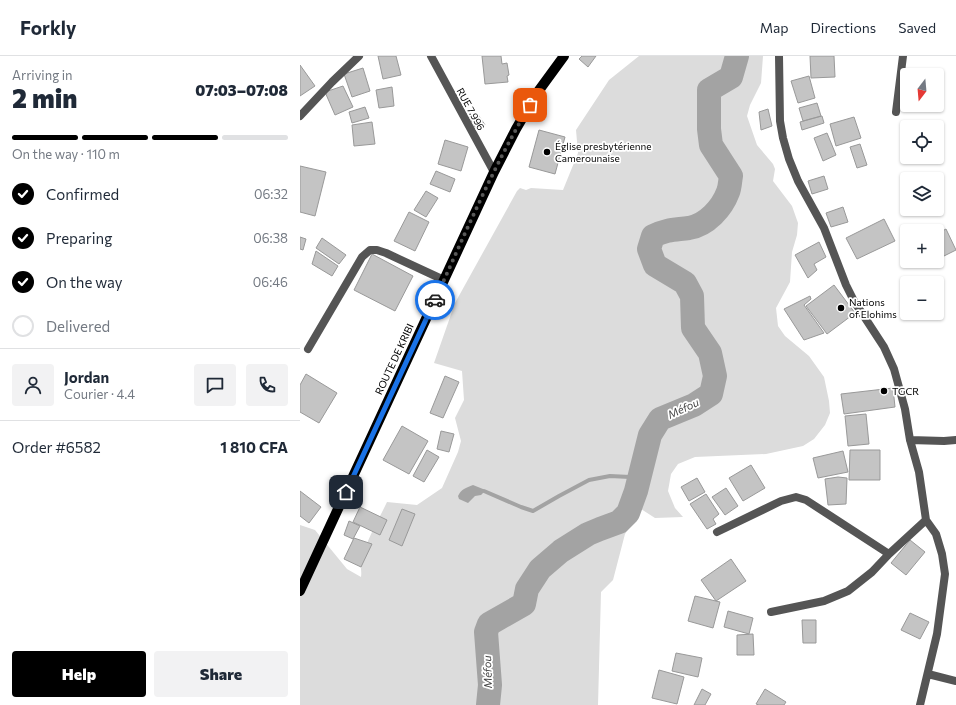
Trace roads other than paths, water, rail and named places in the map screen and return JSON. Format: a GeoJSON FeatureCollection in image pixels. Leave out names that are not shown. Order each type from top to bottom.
{"type":"FeatureCollection","features":[{"type":"Feature","properties":{"kind":"main road","name":"ROUTE DE KRIBI"},"geometry":{"type":"LineString","coordinates":[[300,592],[494,172],[516,129],[537,93],[564,56]]}},
{"type":"Feature","properties":{"kind":"street"},"geometry":{"type":"LineString","coordinates":[[300,116],[359,56]]}},
{"type":"Feature","properties":{"kind":"street","name":"RUE 7.996"},"geometry":{"type":"LineString","coordinates":[[431,56],[494,172]]}},
{"type":"Feature","properties":{"kind":"street"},"geometry":{"type":"LineString","coordinates":[[779,56],[780,122],[782,138],[798,181],[824,228],[849,290],[864,318],[884,347],[894,369],[905,409],[910,440],[919,472],[926,520],[936,534],[942,554],[945,574],[937,634],[920,705]]}},
{"type":"Feature","properties":{"kind":"street"},"geometry":{"type":"LineString","coordinates":[[896,112],[903,56]]}},
{"type":"Feature","properties":{"kind":"street"},"geometry":{"type":"LineString","coordinates":[[308,350],[362,257],[370,250],[377,250],[386,253],[444,280]]}},
{"type":"Feature","properties":{"kind":"street"},"geometry":{"type":"LineString","coordinates":[[910,440],[956,440]]}},
{"type":"Feature","properties":{"kind":"street"},"geometry":{"type":"LineString","coordinates":[[717,532],[781,501],[796,497],[806,500],[889,554]]}},
{"type":"Feature","properties":{"kind":"street"},"geometry":{"type":"LineString","coordinates":[[771,612],[824,601],[848,591],[872,572],[926,520]]}},
{"type":"Feature","properties":{"kind":"street"},"geometry":{"type":"LineString","coordinates":[[928,674],[956,681]]}},
{"type":"Feature","properties":{"kind":"waterway","name":"Méfou"},"geometry":{"type":"LineString","coordinates":[[488,705],[490,685],[486,632],[489,624],[524,604],[527,589],[540,569],[561,551],[588,534],[619,522],[628,513],[636,491],[650,435],[660,419],[694,405],[711,394],[715,376],[710,353],[693,328],[692,296],[685,283],[655,265],[649,249],[653,236],[667,231],[696,226],[708,220],[718,210],[729,190],[731,176],[711,145],[709,129],[709,90],[731,77],[737,56]]}},
{"type":"Feature","properties":{"kind":"waterway"},"geometry":{"type":"LineString","coordinates":[[484,491],[533,511],[589,480],[610,476],[630,477]]}},
{"type":"Feature","properties":{"kind":"place","name":"Église presbytérienne Camerounaise"},"geometry":{"type":"Point","coordinates":[547,152]}},
{"type":"Feature","properties":{"kind":"place","name":"Nations of Elohims"},"geometry":{"type":"Point","coordinates":[841,308]}},
{"type":"Feature","properties":{"kind":"place","name":"TGCR"},"geometry":{"type":"Point","coordinates":[884,391]}}]}
